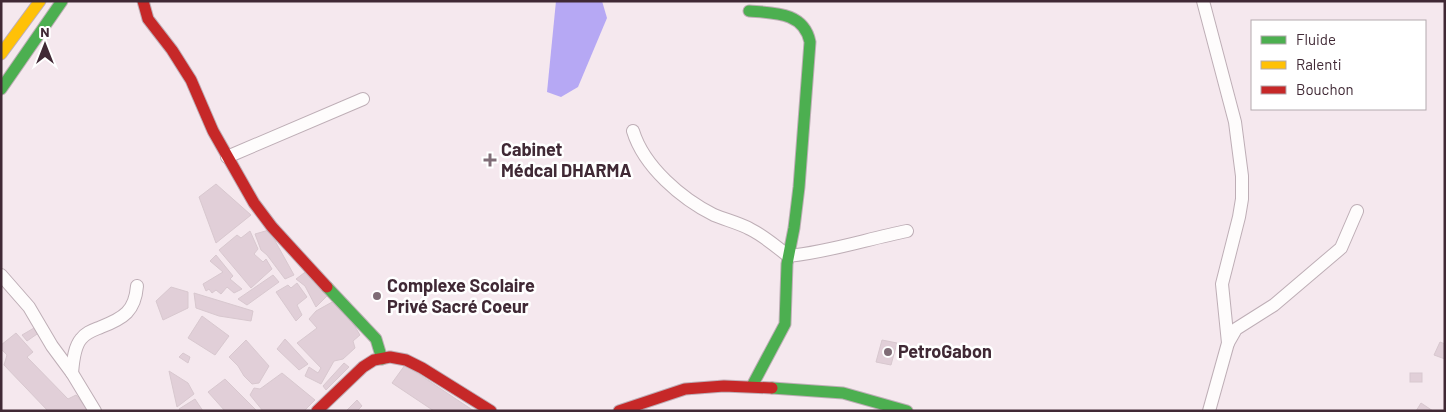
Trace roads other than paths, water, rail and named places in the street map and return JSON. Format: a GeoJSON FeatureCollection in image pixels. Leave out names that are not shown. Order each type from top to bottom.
{"type":"FeatureCollection","features":[{"type":"Feature","properties":{"kind":"main road"},"geometry":{"type":"LineString","coordinates":[[1,54],[40,1]]}},
{"type":"Feature","properties":{"kind":"main road"},"geometry":{"type":"LineString","coordinates":[[1,89],[62,1]]}},
{"type":"Feature","properties":{"kind":"main road"},"geometry":{"type":"LineString","coordinates":[[143,1],[148,19],[172,50],[191,80],[213,131],[254,203],[272,227],[376,339],[382,359]]}},
{"type":"Feature","properties":{"kind":"main road"},"geometry":{"type":"LineString","coordinates":[[749,11],[780,15],[793,19],[808,32],[810,42],[799,188],[786,275],[785,324],[752,386]]}},
{"type":"Feature","properties":{"kind":"main road"},"geometry":{"type":"LineString","coordinates":[[317,411],[362,367],[374,360],[390,357],[406,360],[422,368],[492,411]]}},
{"type":"Feature","properties":{"kind":"main road"},"geometry":{"type":"LineString","coordinates":[[619,411],[685,389],[724,386],[752,386],[843,393],[907,411]]}},
{"type":"Feature","properties":{"kind":"street"},"geometry":{"type":"LineString","coordinates":[[1203,1],[1235,122],[1242,176],[1242,199],[1239,217],[1222,284],[1228,343]]}},
{"type":"Feature","properties":{"kind":"street"},"geometry":{"type":"LineString","coordinates":[[227,157],[363,99]]}},
{"type":"Feature","properties":{"kind":"street"},"geometry":{"type":"LineString","coordinates":[[633,131],[637,144],[672,188],[696,206],[750,229],[788,256],[840,248],[908,230]]}},
{"type":"Feature","properties":{"kind":"street"},"geometry":{"type":"LineString","coordinates":[[1210,411],[1228,343],[1236,329],[1274,305],[1341,248],[1357,211]]}},
{"type":"Feature","properties":{"kind":"street"},"geometry":{"type":"LineString","coordinates":[[1,275],[30,307],[52,346],[72,372],[95,411]]}},
{"type":"Feature","properties":{"kind":"street"},"geometry":{"type":"LineString","coordinates":[[72,372],[73,361],[80,339],[91,330],[119,319],[127,313],[136,298],[137,286]]}},
{"type":"Feature","properties":{"kind":"place","name":"Cabinet Médcal DHARMA"},"geometry":{"type":"Point","coordinates":[490,160]}},
{"type":"Feature","properties":{"kind":"place","name":"Complexe Scolaire Privé Sacré Coeur"},"geometry":{"type":"Point","coordinates":[377,296]}},
{"type":"Feature","properties":{"kind":"place","name":"PetroGabon"},"geometry":{"type":"Point","coordinates":[888,352]}}]}
